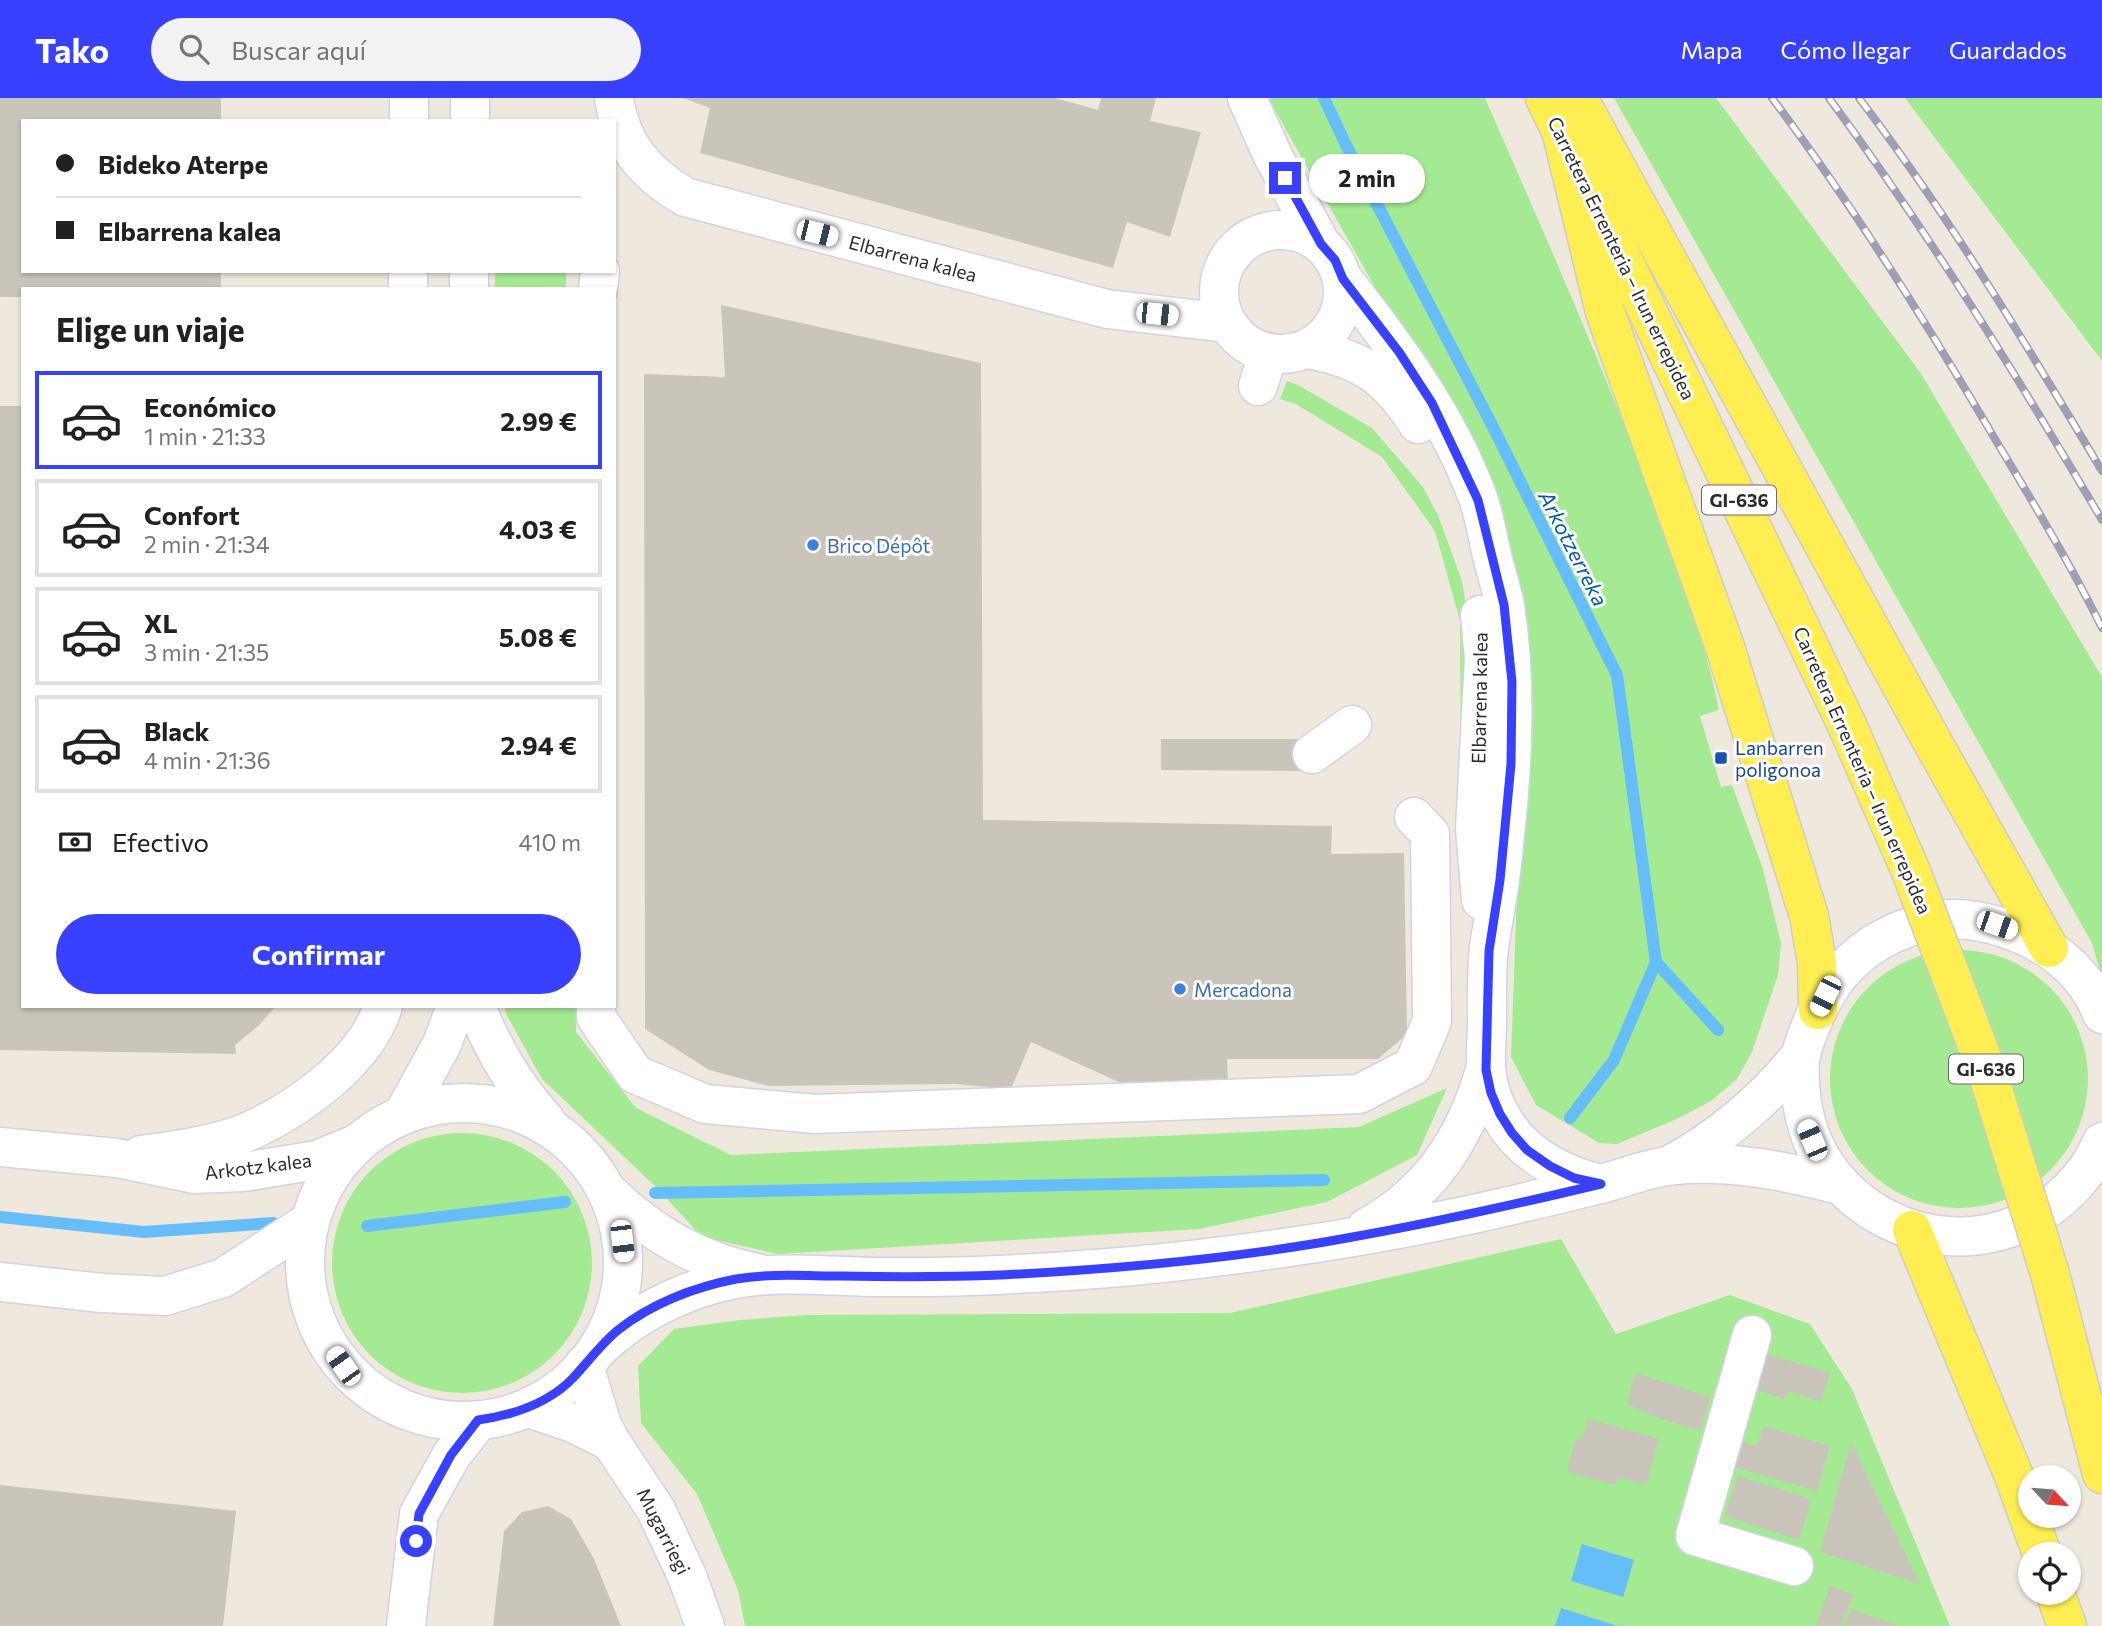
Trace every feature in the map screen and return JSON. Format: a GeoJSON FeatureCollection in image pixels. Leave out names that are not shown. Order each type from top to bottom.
{"type":"FeatureCollection","features":[{"type":"Feature","properties":{"kind":"main road","name":"Carretera Errenteria – Irun errepidea"},"geometry":{"type":"LineString","coordinates":[[1545,98],[1846,723],[1910,869],[1986,1068],[2050,1274],[2102,1474]]}},
{"type":"Feature","properties":{"kind":"main road"},"geometry":{"type":"LineString","coordinates":[[1578,98],[2049,948]]}},
{"type":"Feature","properties":{"kind":"main road"},"geometry":{"type":"LineString","coordinates":[[1562,134],[1605,312],[1725,647],[1810,916],[1817,963],[1818,1010]]}},
{"type":"Feature","properties":{"kind":"main road"},"geometry":{"type":"LineString","coordinates":[[1912,1230],[2014,1476],[2038,1542]]}},
{"type":"Feature","properties":{"kind":"main road"},"geometry":{"type":"LineString","coordinates":[[2060,1605],[2067,1626]]}},
{"type":"Feature","properties":{"kind":"street"},"geometry":{"type":"LineString","coordinates":[[409,98],[409,119]]}},
{"type":"Feature","properties":{"kind":"street"},"geometry":{"type":"LineString","coordinates":[[470,98],[470,119]]}},
{"type":"Feature","properties":{"kind":"street"},"geometry":{"type":"LineString","coordinates":[[611,119],[613,98]]}},
{"type":"Feature","properties":{"kind":"street","name":"Elbarrena kalea"},"geometry":{"type":"LineString","coordinates":[[613,98],[621,128],[636,156],[662,183],[685,197],[1107,309],[1227,323],[1233,333],[1248,346],[1263,370],[1288,355],[1308,349],[1360,365],[1392,388],[1429,441],[1448,481],[1476,566],[1484,659],[1475,829],[1478,885],[1489,951]]}},
{"type":"Feature","properties":{"kind":"street","name":"Elbarrena kalea"},"geometry":{"type":"LineString","coordinates":[[1247,98],[1273,156],[1321,244],[1335,260],[1343,279],[1399,352],[1432,403],[1478,500],[1504,605],[1512,682],[1511,764],[1500,880],[1489,951],[1486,1070],[1491,1093],[1500,1114],[1527,1150],[1574,1178],[1601,1184]]}},
{"type":"Feature","properties":{"kind":"street"},"geometry":{"type":"LineString","coordinates":[[1227,323],[1222,315],[1218,295],[1221,275],[1230,256],[1244,242],[1262,232],[1283,229],[1303,233],[1321,244]]}},
{"type":"Feature","properties":{"kind":"street"},"geometry":{"type":"LineString","coordinates":[[1308,349],[1325,337],[1338,320],[1344,300],[1343,279]]}},
{"type":"Feature","properties":{"kind":"street","name":"Elbarrena kalea"},"geometry":{"type":"LineString","coordinates":[[1475,829],[1490,778],[1500,711],[1512,682]]}},
{"type":"Feature","properties":{"kind":"street"},"geometry":{"type":"LineString","coordinates":[[1312,754],[1352,725]]}},
{"type":"Feature","properties":{"kind":"street"},"geometry":{"type":"LineString","coordinates":[[596,1008],[596,1017],[635,1074],[705,1104],[816,1114],[1359,1094],[1413,1066],[1432,1021],[1422,825],[1475,829]]}},
{"type":"Feature","properties":{"kind":"street"},"geometry":{"type":"LineString","coordinates":[[1670,1165],[1736,1124],[1780,1081],[1801,1055],[1818,1010],[1840,973],[1861,953],[1885,937],[1912,927],[1940,920],[1968,920],[2015,931],[2049,948],[2078,975],[2101,1010]]}},
{"type":"Feature","properties":{"kind":"street","name":"Arkotz kalea"},"geometry":{"type":"LineString","coordinates":[[117,1158],[182,1150],[261,1125],[312,1095],[360,1050],[382,1008]]}},
{"type":"Feature","properties":{"kind":"street"},"geometry":{"type":"LineString","coordinates":[[404,1113],[442,1044],[455,1008]]}},
{"type":"Feature","properties":{"kind":"street"},"geometry":{"type":"LineString","coordinates":[[478,1008],[498,1058],[521,1094],[594,1168],[608,1193],[620,1225],[624,1258],[621,1291],[611,1323],[589,1359]]}},
{"type":"Feature","properties":{"kind":"street"},"geometry":{"type":"LineString","coordinates":[[1801,1055],[1800,1090],[1805,1124],[1819,1157],[1840,1185],[1873,1213],[1912,1230],[1939,1236],[1967,1237],[1990,1234],[2033,1217],[2053,1205],[2070,1189],[2085,1171],[2102,1142]]}},
{"type":"Feature","properties":{"kind":"street","name":"Elbarrena kalea"},"geometry":{"type":"LineString","coordinates":[[1345,1239],[1396,1209],[1436,1170],[1458,1139],[1475,1106],[1486,1070]]}},
{"type":"Feature","properties":{"kind":"street"},"geometry":{"type":"LineString","coordinates":[[552,1128],[505,1106],[454,1102],[404,1113],[379,1126],[356,1144],[336,1167],[325,1184],[309,1222],[305,1252],[308,1293],[313,1313],[325,1340],[343,1366],[364,1387],[390,1403],[418,1415],[448,1420],[478,1420],[505,1416],[529,1408],[552,1395],[572,1379],[617,1331],[644,1313],[673,1298],[725,1282],[769,1275],[1000,1275],[1132,1266],[1262,1251],[1345,1239],[1469,1215],[1670,1165],[1749,1165],[1840,1185]]}},
{"type":"Feature","properties":{"kind":"street","name":"Arkotz kalea"},"geometry":{"type":"LineString","coordinates":[[0,1147],[117,1158],[194,1174],[244,1172],[317,1160],[356,1144]]}},
{"type":"Feature","properties":{"kind":"street"},"geometry":{"type":"LineString","coordinates":[[608,1193],[653,1231],[681,1247],[719,1263],[769,1275]]}},
{"type":"Feature","properties":{"kind":"street"},"geometry":{"type":"LineString","coordinates":[[0,1282],[103,1293],[165,1296],[223,1278],[309,1222]]}},
{"type":"Feature","properties":{"kind":"street"},"geometry":{"type":"LineString","coordinates":[[1752,1335],[1695,1536],[1794,1566]]}},
{"type":"Feature","properties":{"kind":"street","name":"Mugarriegi"},"geometry":{"type":"LineString","coordinates":[[589,1359],[595,1406],[611,1442],[656,1510],[687,1576],[705,1626]]}},
{"type":"Feature","properties":{"kind":"street","name":"Mugarriegi"},"geometry":{"type":"LineString","coordinates":[[529,1408],[573,1423],[611,1442]]}},
{"type":"Feature","properties":{"kind":"street"},"geometry":{"type":"LineString","coordinates":[[406,1626],[419,1514],[451,1455],[478,1420]]}},
{"type":"Feature","properties":{"kind":"green space"},"geometry":{"type":"Polygon","coordinates":[[[1268,98],[1485,98],[1605,377],[1686,589],[1719,710],[1700,716],[1721,787],[1732,785],[1763,869],[1781,943],[1778,975],[1752,1052],[1737,1079],[1711,1101],[1679,1118],[1617,1144],[1599,1143],[1536,1105],[1511,1057],[1521,783],[1481,475],[1268,98]]]}},
{"type":"Feature","properties":{"kind":"green space"},"geometry":{"type":"Polygon","coordinates":[[[1614,98],[1716,98],[1920,372],[2102,677],[2102,978],[2092,943],[1614,98]]]}},
{"type":"Feature","properties":{"kind":"green space"},"geometry":{"type":"Polygon","coordinates":[[[1905,98],[2102,98],[2102,361],[1905,98]]]}},
{"type":"Feature","properties":{"kind":"green space"},"geometry":{"type":"Polygon","coordinates":[[[495,273],[566,273],[566,287],[495,287],[495,273]]]}},
{"type":"Feature","properties":{"kind":"green space"},"geometry":{"type":"Polygon","coordinates":[[[1287,381],[1372,428],[1423,487],[1438,515],[1462,581],[1469,625],[1461,799],[1460,621],[1435,531],[1382,457],[1296,404],[1280,399],[1287,381]]]}},
{"type":"Feature","properties":{"kind":"green space"},"geometry":{"type":"Polygon","coordinates":[[[1946,950],[1972,950],[1997,955],[2020,965],[2041,979],[2059,997],[2073,1018],[2083,1041],[2088,1079],[2083,1117],[2073,1140],[2059,1161],[2041,1179],[2020,1193],[1997,1203],[1972,1208],[1946,1208],[1921,1203],[1898,1193],[1877,1179],[1859,1161],[1845,1140],[1835,1117],[1830,1092],[1830,1066],[1835,1041],[1845,1018],[1859,997],[1877,979],[1898,965],[1921,955],[1946,950]]]}},
{"type":"Feature","properties":{"kind":"green space"},"geometry":{"type":"Polygon","coordinates":[[[505,1008],[576,1008],[576,1032],[636,1108],[731,1155],[1359,1127],[1447,1088],[1417,1155],[1327,1202],[1199,1229],[778,1254],[702,1237],[656,1187],[542,1079],[505,1008]]]}},
{"type":"Feature","properties":{"kind":"green space"},"geometry":{"type":"Polygon","coordinates":[[[462,1133],[512,1143],[534,1155],[554,1171],[570,1191],[582,1213],[592,1263],[582,1313],[570,1335],[554,1355],[534,1371],[512,1383],[462,1393],[412,1383],[390,1371],[370,1355],[354,1335],[342,1313],[332,1263],[342,1213],[354,1191],[370,1171],[390,1155],[412,1143],[462,1133]]]}},
{"type":"Feature","properties":{"kind":"green space"},"geometry":{"type":"Polygon","coordinates":[[[1561,1239],[1616,1334],[1730,1295],[1810,1324],[1852,1389],[1950,1626],[745,1626],[738,1590],[697,1494],[641,1423],[638,1366],[674,1329],[806,1315],[1230,1313],[1561,1239]]]}},
{"type":"Feature","properties":{"kind":"water"},"geometry":{"type":"Polygon","coordinates":[[[1582,1544],[1634,1560],[1623,1597],[1571,1581],[1582,1544]]]}},
{"type":"Feature","properties":{"kind":"water"},"geometry":{"type":"Polygon","coordinates":[[[1561,1608],[1618,1626],[1555,1626],[1561,1608]]]}},
{"type":"Feature","properties":{"kind":"building"},"geometry":{"type":"Polygon","coordinates":[[[0,98],[221,98],[221,119],[21,119],[21,273],[221,273],[221,287],[21,287],[21,297],[0,297],[0,98]]]}},
{"type":"Feature","properties":{"kind":"building"},"geometry":{"type":"Polygon","coordinates":[[[683,98],[1055,98],[1098,110],[1101,98],[1156,98],[1150,121],[1201,132],[1170,237],[1127,222],[1113,268],[700,153],[710,108],[683,98]]]}},
{"type":"Feature","properties":{"kind":"building","name":"Brico Dépôt"},"geometry":{"type":"Polygon","coordinates":[[[721,305],[981,363],[983,820],[1332,826],[1331,854],[1404,853],[1407,1034],[1378,1059],[1227,1059],[1228,1084],[1123,1084],[1031,1042],[1011,1089],[955,1084],[769,1086],[709,1070],[645,1029],[644,374],[725,377],[721,305]]]}},
{"type":"Feature","properties":{"kind":"building"},"geometry":{"type":"Polygon","coordinates":[[[0,406],[21,406],[21,1008],[274,1008],[235,1045],[236,1054],[0,1050],[0,406]]]}},
{"type":"Feature","properties":{"kind":"building"},"geometry":{"type":"Polygon","coordinates":[[[1161,739],[1312,739],[1311,771],[1161,770],[1161,739]]]}},
{"type":"Feature","properties":{"kind":"building"},"geometry":{"type":"Polygon","coordinates":[[[1756,1351],[1830,1373],[1821,1402],[1788,1391],[1785,1399],[1745,1386],[1756,1351]]]}},
{"type":"Feature","properties":{"kind":"building"},"geometry":{"type":"Polygon","coordinates":[[[1635,1373],[1710,1397],[1700,1431],[1655,1417],[1627,1404],[1635,1373]]]}},
{"type":"Feature","properties":{"kind":"building"},"geometry":{"type":"Polygon","coordinates":[[[1588,1419],[1659,1439],[1646,1485],[1618,1477],[1615,1485],[1567,1472],[1576,1438],[1582,1439],[1588,1419]]]}},
{"type":"Feature","properties":{"kind":"building"},"geometry":{"type":"Polygon","coordinates":[[[1763,1426],[1830,1446],[1817,1491],[1727,1465],[1734,1439],[1757,1446],[1763,1426]]]}},
{"type":"Feature","properties":{"kind":"building"},"geometry":{"type":"Polygon","coordinates":[[[1851,1442],[1920,1584],[1820,1552],[1851,1442]]]}},
{"type":"Feature","properties":{"kind":"building"},"geometry":{"type":"Polygon","coordinates":[[[1738,1476],[1811,1499],[1799,1540],[1725,1516],[1738,1476]]]}},
{"type":"Feature","properties":{"kind":"building"},"geometry":{"type":"Polygon","coordinates":[[[0,1485],[236,1511],[223,1626],[0,1626],[0,1485]]]}},
{"type":"Feature","properties":{"kind":"building"},"geometry":{"type":"Polygon","coordinates":[[[548,1506],[571,1519],[594,1559],[621,1626],[493,1626],[504,1531],[522,1512],[548,1506]]]}},
{"type":"Feature","properties":{"kind":"building"},"geometry":{"type":"Polygon","coordinates":[[[1830,1586],[1853,1594],[1842,1626],[1816,1626],[1830,1586]]]}},
{"type":"Feature","properties":{"kind":"building"},"geometry":{"type":"Polygon","coordinates":[[[1851,1609],[1899,1626],[1845,1626],[1851,1609]]]}},
{"type":"Feature","properties":{"kind":"waterway","name":"Arkotzerreka"},"geometry":{"type":"LineString","coordinates":[[1324,98],[1617,675],[1656,962],[1718,1030]]}},
{"type":"Feature","properties":{"kind":"waterway"},"geometry":{"type":"LineString","coordinates":[[1570,1118],[1614,1060],[1656,962]]}},
{"type":"Feature","properties":{"kind":"waterway"},"geometry":{"type":"LineString","coordinates":[[655,1193],[1324,1180]]}},
{"type":"Feature","properties":{"kind":"waterway"},"geometry":{"type":"LineString","coordinates":[[367,1226],[565,1202]]}},
{"type":"Feature","properties":{"kind":"waterway"},"geometry":{"type":"LineString","coordinates":[[0,1217],[144,1232],[273,1223]]}},
{"type":"Feature","properties":{"kind":"railway"},"geometry":{"type":"LineString","coordinates":[[1772,98],[1832,181],[1916,308],[2050,532],[2102,628]]}},
{"type":"Feature","properties":{"kind":"railway"},"geometry":{"type":"LineString","coordinates":[[1829,98],[1902,201],[1971,306],[2102,520]]}},
{"type":"Feature","properties":{"kind":"railway"},"geometry":{"type":"LineString","coordinates":[[1859,98],[1955,234],[2102,471]]}},
{"type":"Feature","properties":{"kind":"place","name":"Brico Dépôt"},"geometry":{"type":"Point","coordinates":[813,545]}},
{"type":"Feature","properties":{"kind":"place","name":"Lanbarren poligonoa"},"geometry":{"type":"Point","coordinates":[1721,758]}},
{"type":"Feature","properties":{"kind":"place","name":"Mercadona"},"geometry":{"type":"Point","coordinates":[1180,989]}},
{"type":"Feature","properties":{"kind":"route"},"geometry":{"type":"LineString","coordinates":[[416,1541],[419,1514],[451,1455],[478,1420],[505,1416],[529,1408],[552,1395],[572,1379],[617,1331],[673,1298],[704,1287],[769,1275],[1000,1275],[1132,1266],[1345,1239],[1469,1215],[1601,1184],[1574,1178],[1527,1150],[1500,1114],[1491,1093],[1486,1070],[1489,951],[1500,880],[1511,764],[1512,682],[1504,605],[1478,500],[1457,450],[1432,403],[1399,352],[1343,279],[1335,260],[1321,244],[1285,178]]}}]}
